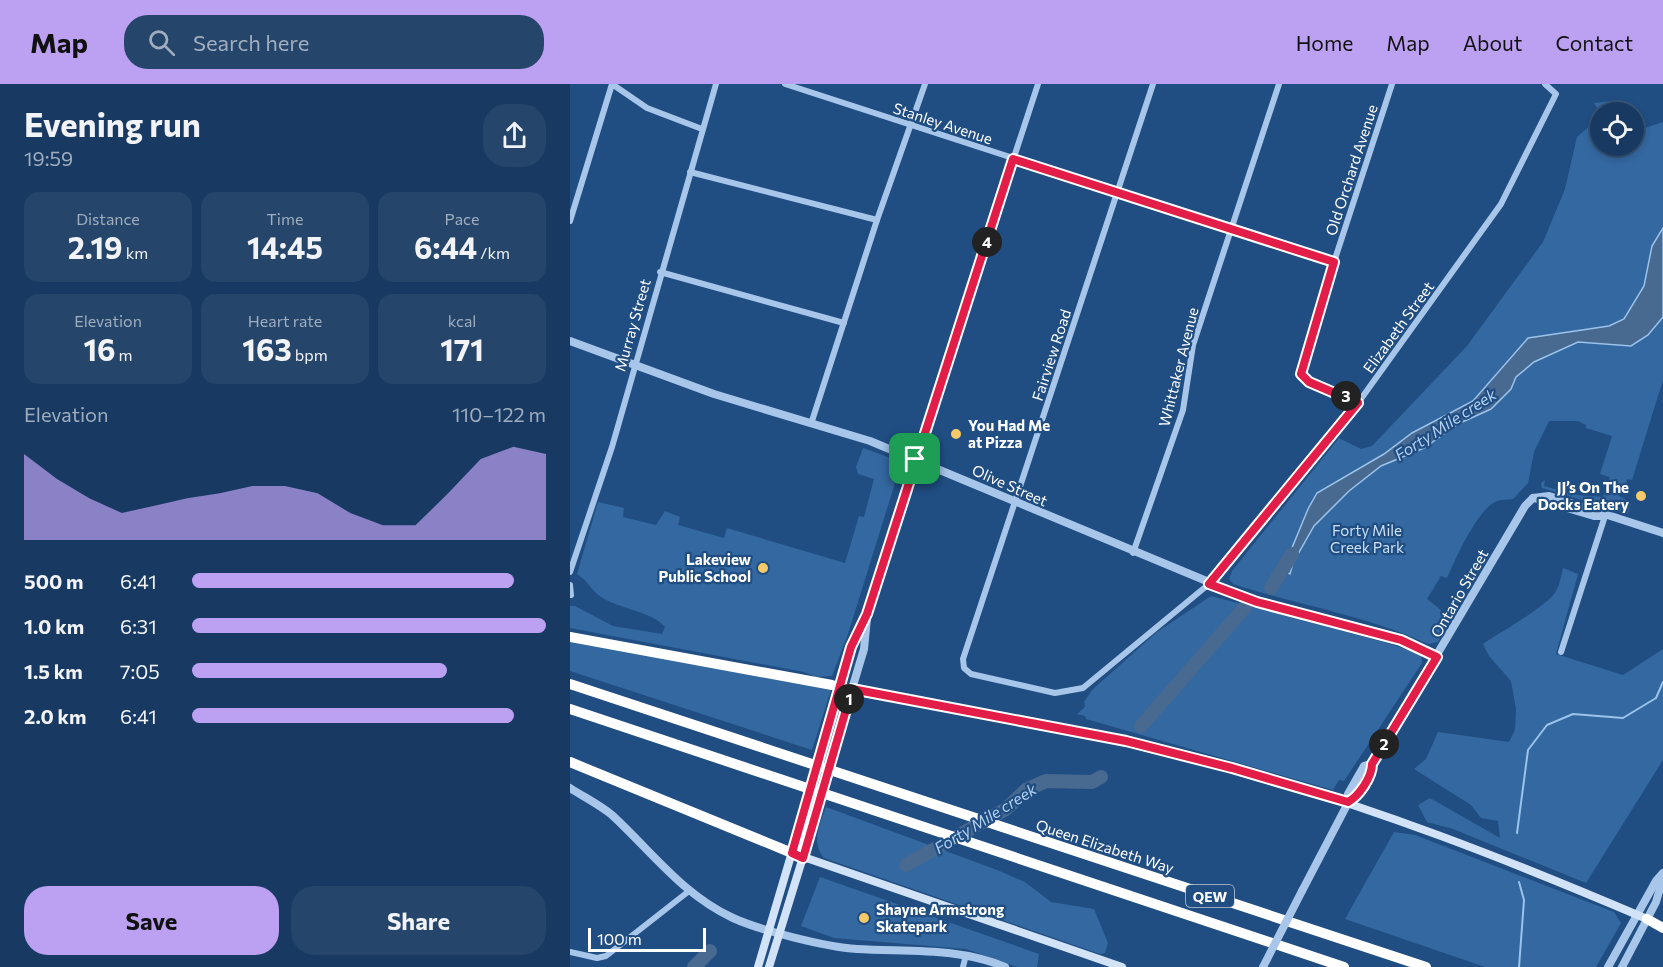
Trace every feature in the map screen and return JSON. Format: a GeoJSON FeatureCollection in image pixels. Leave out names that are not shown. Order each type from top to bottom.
{"type":"FeatureCollection","features":[{"type":"Feature","properties":{"kind":"highway"},"geometry":{"type":"LineString","coordinates":[[570,637],[836,686]]}},
{"type":"Feature","properties":{"kind":"highway","name":"Queen Elizabeth Way"},"geometry":{"type":"LineString","coordinates":[[570,684],[1426,967]]}},
{"type":"Feature","properties":{"kind":"highway","name":"QEW"},"geometry":{"type":"LineString","coordinates":[[570,709],[1344,967]]}},
{"type":"Feature","properties":{"kind":"highway"},"geometry":{"type":"LineString","coordinates":[[570,762],[792,853]]}},
{"type":"Feature","properties":{"kind":"highway"},"geometry":{"type":"LineString","coordinates":[[1641,916],[1663,928]]}},
{"type":"Feature","properties":{"kind":"main road"},"geometry":{"type":"LineString","coordinates":[[758,967],[800,825],[836,686],[1126,741],[1232,768],[1348,802],[1517,864],[1641,916]]}},
{"type":"Feature","properties":{"kind":"main road"},"geometry":{"type":"LineString","coordinates":[[769,967],[852,689]]}},
{"type":"Feature","properties":{"kind":"main road"},"geometry":{"type":"LineString","coordinates":[[792,853],[1122,967]]}},
{"type":"Feature","properties":{"kind":"street"},"geometry":{"type":"LineString","coordinates":[[570,221],[612,84],[647,108],[702,129]]}},
{"type":"Feature","properties":{"kind":"street","name":"Murray Street"},"geometry":{"type":"LineString","coordinates":[[570,572],[573,551],[612,447],[633,366],[716,84]]}},
{"type":"Feature","properties":{"kind":"street","name":"Stanley Avenue"},"geometry":{"type":"LineString","coordinates":[[785,84],[1334,262]]}},
{"type":"Feature","properties":{"kind":"street"},"geometry":{"type":"LineString","coordinates":[[811,424],[909,124],[925,84]]}},
{"type":"Feature","properties":{"kind":"street"},"geometry":{"type":"LineString","coordinates":[[836,686],[867,614],[915,459],[1038,84]]}},
{"type":"Feature","properties":{"kind":"street","name":"Fairview Road"},"geometry":{"type":"LineString","coordinates":[[964,668],[963,659],[1153,84]]}},
{"type":"Feature","properties":{"kind":"street","name":"Whittaker Avenue"},"geometry":{"type":"LineString","coordinates":[[1133,553],[1183,410],[1193,345],[1279,84]]}},
{"type":"Feature","properties":{"kind":"street","name":"Old Orchard Avenue"},"geometry":{"type":"LineString","coordinates":[[1358,403],[1309,382],[1301,374],[1334,262],[1392,84]]}},
{"type":"Feature","properties":{"kind":"street","name":"Elizabeth Street"},"geometry":{"type":"LineString","coordinates":[[964,668],[971,674],[1055,693],[1083,688],[1209,584],[1358,403],[1501,204],[1556,94],[1545,84]]}},
{"type":"Feature","properties":{"kind":"street"},"geometry":{"type":"LineString","coordinates":[[690,172],[877,220]]}},
{"type":"Feature","properties":{"kind":"street"},"geometry":{"type":"LineString","coordinates":[[660,272],[844,323]]}},
{"type":"Feature","properties":{"kind":"street","name":"Olive Street"},"geometry":{"type":"LineString","coordinates":[[570,341],[633,366],[870,441],[966,479],[1133,553],[1257,602],[1401,640],[1437,657]]}},
{"type":"Feature","properties":{"kind":"street","name":"Ontario Street"},"geometry":{"type":"LineString","coordinates":[[1263,967],[1348,802],[1356,798],[1372,770],[1372,764],[1525,506],[1533,498],[1594,516],[1605,516]]}},
{"type":"Feature","properties":{"kind":"street"},"geometry":{"type":"LineString","coordinates":[[1561,652],[1605,516],[1663,533]]}},
{"type":"Feature","properties":{"kind":"street"},"geometry":{"type":"LineString","coordinates":[[570,585],[571,595]]}},
{"type":"Feature","properties":{"kind":"street"},"geometry":{"type":"LineString","coordinates":[[852,689],[864,649],[867,614]]}},
{"type":"Feature","properties":{"kind":"street"},"geometry":{"type":"LineString","coordinates":[[570,788],[610,813],[657,862],[689,891],[734,918],[817,943],[855,949],[944,951],[1005,967]]}},
{"type":"Feature","properties":{"kind":"street"},"geometry":{"type":"LineString","coordinates":[[1622,967],[1656,881],[1663,873]]}},
{"type":"Feature","properties":{"kind":"street"},"geometry":{"type":"LineString","coordinates":[[1608,967],[1663,878]]}},
{"type":"Feature","properties":{"kind":"street"},"geometry":{"type":"LineString","coordinates":[[570,952],[597,958],[606,956],[689,891]]}},
{"type":"Feature","properties":{"kind":"street"},"geometry":{"type":"LineString","coordinates":[[963,967],[966,955]]}},
{"type":"Feature","properties":{"kind":"green space","name":"Forty Mile Creek Park"},"geometry":{"type":"Polygon","coordinates":[[[1663,122],[1663,380],[1632,480],[1627,479],[1625,489],[1619,496],[1631,503],[1628,514],[1542,488],[1541,483],[1545,480],[1544,486],[1577,495],[1603,497],[1610,477],[1600,474],[1612,436],[1586,428],[1586,425],[1578,421],[1549,421],[1534,452],[1528,483],[1513,499],[1495,502],[1481,515],[1467,536],[1447,578],[1441,576],[1427,599],[1441,610],[1440,615],[1450,621],[1438,642],[1428,644],[1381,625],[1233,584],[1229,579],[1232,571],[1339,438],[1361,449],[1372,446],[1467,346],[1543,242],[1565,189],[1577,137],[1590,126],[1590,156],[1644,156],[1644,128],[1663,122]]]}},
{"type":"Feature","properties":{"kind":"green space"},"geometry":{"type":"Polygon","coordinates":[[[863,448],[896,460],[900,467],[848,634],[832,676],[816,677],[804,672],[570,628],[570,606],[575,606],[613,626],[662,634],[665,627],[644,614],[601,597],[577,574],[598,502],[624,508],[623,517],[656,525],[665,511],[680,517],[678,525],[724,538],[727,528],[845,563],[859,516],[864,517],[874,479],[858,474],[856,467],[863,448]]]}},
{"type":"Feature","properties":{"kind":"green space"},"geometry":{"type":"Polygon","coordinates":[[[1563,568],[1578,574],[1556,654],[1623,675],[1663,649],[1663,760],[1586,883],[1453,829],[1427,822],[1418,805],[1430,798],[1500,838],[1498,821],[1481,818],[1471,805],[1414,769],[1426,759],[1438,732],[1509,742],[1515,730],[1516,709],[1511,681],[1489,656],[1483,644],[1552,597],[1563,568]]]}},
{"type":"Feature","properties":{"kind":"green space"},"geometry":{"type":"Polygon","coordinates":[[[1211,596],[1421,654],[1422,663],[1344,781],[1339,780],[1333,790],[1086,719],[1085,716],[1077,714],[1085,707],[1084,702],[1092,690],[1157,632],[1211,596]]]}},
{"type":"Feature","properties":{"kind":"green space"},"geometry":{"type":"Polygon","coordinates":[[[570,640],[831,690],[812,750],[570,671],[570,640]]]}},
{"type":"Feature","properties":{"kind":"green space"},"geometry":{"type":"Polygon","coordinates":[[[826,807],[997,870],[1025,882],[1051,902],[1094,909],[1108,943],[1105,953],[1100,954],[824,858],[817,840],[826,807]]]}},
{"type":"Feature","properties":{"kind":"green space"},"geometry":{"type":"Polygon","coordinates":[[[1394,832],[1415,835],[1614,912],[1621,923],[1596,967],[1485,967],[1345,919],[1394,832]]]}},
{"type":"Feature","properties":{"kind":"green space"},"geometry":{"type":"Polygon","coordinates":[[[820,877],[1039,954],[1037,967],[1017,967],[966,949],[834,938],[801,926],[820,877]]]}},
{"type":"Feature","properties":{"kind":"water"},"geometry":{"type":"Polygon","coordinates":[[[1663,228],[1663,317],[1648,335],[1631,346],[1578,342],[1534,362],[1516,377],[1511,389],[1491,409],[1458,424],[1424,448],[1381,466],[1349,491],[1314,526],[1293,563],[1290,574],[1278,568],[1289,555],[1317,493],[1384,454],[1412,433],[1473,401],[1528,338],[1609,326],[1624,319],[1644,286],[1652,246],[1663,228]]]}},
{"type":"Feature","properties":{"kind":"waterway","name":"Forty Mile creek"},"geometry":{"type":"LineString","coordinates":[[1271,588],[1292,554]]}},
{"type":"Feature","properties":{"kind":"waterway","name":"Forty Mile creek"},"geometry":{"type":"LineString","coordinates":[[1141,726],[1245,607]]}},
{"type":"Feature","properties":{"kind":"waterway"},"geometry":{"type":"LineString","coordinates":[[1517,833],[1528,750],[1547,725],[1573,714],[1623,718],[1656,698],[1663,682]]}},
{"type":"Feature","properties":{"kind":"waterway","name":"Forty Mile creek"},"geometry":{"type":"LineString","coordinates":[[906,865],[1006,809],[1026,790],[1046,781],[1092,782],[1101,777]]}},
{"type":"Feature","properties":{"kind":"waterway"},"geometry":{"type":"LineString","coordinates":[[1519,882],[1524,900],[1519,967]]}},
{"type":"Feature","properties":{"kind":"waterway","name":"Forty Mile creek"},"geometry":{"type":"LineString","coordinates":[[694,967],[710,951]]}},
{"type":"Feature","properties":{"kind":"place","name":"You Had Me at Pizza"},"geometry":{"type":"Point","coordinates":[956,434]}},
{"type":"Feature","properties":{"kind":"place","name":"JJ’s On The Docks Eatery"},"geometry":{"type":"Point","coordinates":[1641,496]}},
{"type":"Feature","properties":{"kind":"place","name":"Lakeview Public School"},"geometry":{"type":"Point","coordinates":[763,568]}},
{"type":"Feature","properties":{"kind":"place","name":"Shayne Armstrong Skatepark"},"geometry":{"type":"Point","coordinates":[864,918]}},
{"type":"Feature","properties":{"kind":"route"},"geometry":{"type":"LineString","coordinates":[[1013,159],[1334,262],[1301,374],[1309,382],[1358,403],[1209,584],[1295,614],[1401,640],[1437,657],[1372,764],[1372,770],[1356,798],[1348,802],[1232,768],[1126,741],[852,689],[803,858],[792,853],[825,732],[851,647],[867,614],[915,459],[1013,159]]}}]}
